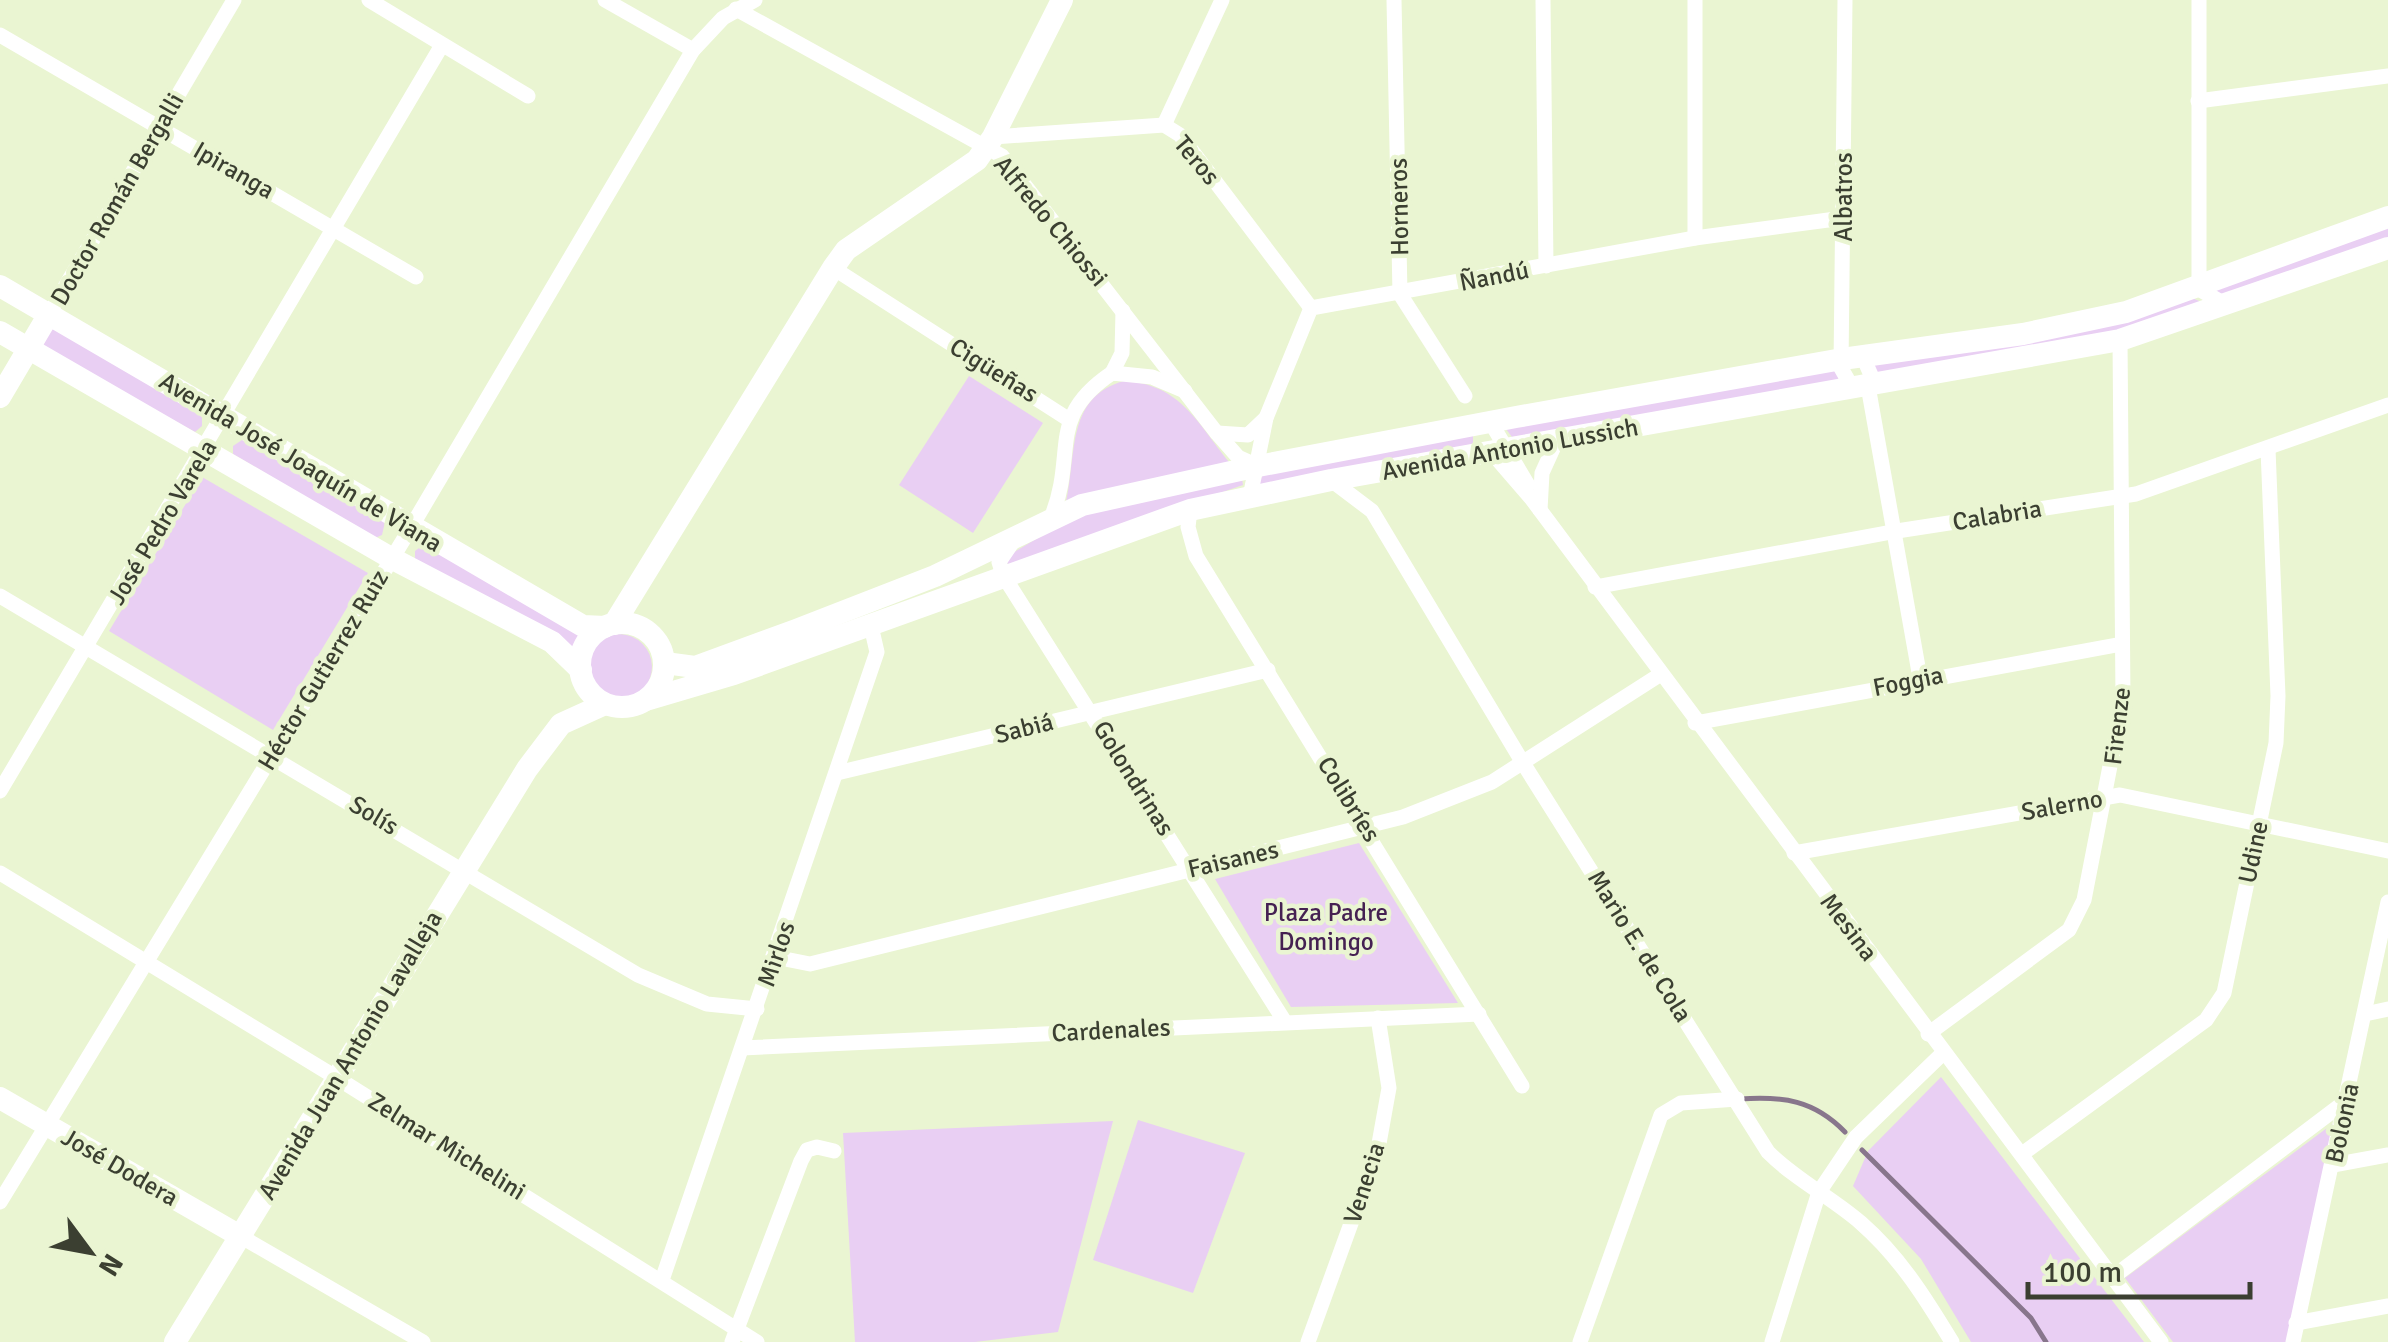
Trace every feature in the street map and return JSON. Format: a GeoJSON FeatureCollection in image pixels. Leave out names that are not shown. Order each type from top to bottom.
{"type":"FeatureCollection","features":[{"type":"Feature","properties":{"kind":"main road"},"geometry":{"type":"LineString","coordinates":[[609,625],[646,630],[656,638],[665,662],[657,690],[633,706],[606,704],[587,688],[581,671],[583,650],[609,625],[664,544],[846,250],[977,160],[990,142],[1062,0]]}},
{"type":"Feature","properties":{"kind":"main road","name":"Avenida Antonio Lussich"},"geometry":{"type":"LineString","coordinates":[[665,662],[695,667],[729,655],[934,576],[1082,506],[1258,466],[1853,358],[2023,334],[2126,312],[2199,289],[2388,218]]}},
{"type":"Feature","properties":{"kind":"main road","name":"Avenida Antonio Lussich"},"geometry":{"type":"LineString","coordinates":[[646,700],[871,626],[1190,510],[1331,480],[2120,340],[2388,248]]}},
{"type":"Feature","properties":{"kind":"main road","name":"Avenida José Joaquín de Viana"},"geometry":{"type":"LineString","coordinates":[[0,286],[410,529],[583,626],[609,625]]}},
{"type":"Feature","properties":{"kind":"main road","name":"Doctor Román Bergalli"},"geometry":{"type":"LineString","coordinates":[[0,397],[50,314]]}},
{"type":"Feature","properties":{"kind":"main road","name":"Avenida José Joaquín de Viana"},"geometry":{"type":"LineString","coordinates":[[0,332],[391,558],[552,642],[581,671]]}},
{"type":"Feature","properties":{"kind":"main road"},"geometry":{"type":"LineString","coordinates":[[646,630],[640,605],[664,544]]}},
{"type":"Feature","properties":{"kind":"main road","name":"Avenida Juan Antonio Lavalleja"},"geometry":{"type":"LineString","coordinates":[[175,1342],[527,769],[581,671]]}},
{"type":"Feature","properties":{"kind":"main road","name":"Avenida Juan Antonio Lavalleja"},"geometry":{"type":"LineString","coordinates":[[527,769],[571,716],[606,704]]}},
{"type":"Feature","properties":{"kind":"main road","name":"José Dodera"},"geometry":{"type":"LineString","coordinates":[[0,1098],[240,1236]]}},
{"type":"Feature","properties":{"kind":"street","name":"Doctor Román Bergalli"},"geometry":{"type":"LineString","coordinates":[[50,314],[234,0]]}},
{"type":"Feature","properties":{"kind":"street"},"geometry":{"type":"LineString","coordinates":[[369,0],[528,96]]}},
{"type":"Feature","properties":{"kind":"street"},"geometry":{"type":"LineString","coordinates":[[605,0],[694,50]]}},
{"type":"Feature","properties":{"kind":"street","name":"Héctor Gutierrez Ruiz"},"geometry":{"type":"LineString","coordinates":[[0,1202],[410,529],[694,50],[736,9],[755,0]]}},
{"type":"Feature","properties":{"kind":"street","name":"Teros"},"geometry":{"type":"LineString","coordinates":[[1222,0],[1164,125],[1180,135],[1311,308]]}},
{"type":"Feature","properties":{"kind":"street","name":"Horneros"},"geometry":{"type":"LineString","coordinates":[[1394,0],[1400,294]]}},
{"type":"Feature","properties":{"kind":"street"},"geometry":{"type":"LineString","coordinates":[[1542,0],[1546,266]]}},
{"type":"Feature","properties":{"kind":"street"},"geometry":{"type":"LineString","coordinates":[[1695,0],[1695,238]]}},
{"type":"Feature","properties":{"kind":"street","name":"Albatros"},"geometry":{"type":"LineString","coordinates":[[1846,0],[1843,218],[1853,358],[1843,378],[1861,388]]}},
{"type":"Feature","properties":{"kind":"street"},"geometry":{"type":"LineString","coordinates":[[2199,0],[2199,289],[2228,306]]}},
{"type":"Feature","properties":{"kind":"street","name":"Alfredo Chiossi"},"geometry":{"type":"LineString","coordinates":[[736,9],[990,142],[1123,307],[1216,432],[1238,457],[1258,466]]}},
{"type":"Feature","properties":{"kind":"street","name":"Ipiranga"},"geometry":{"type":"LineString","coordinates":[[0,35],[416,277]]}},
{"type":"Feature","properties":{"kind":"street","name":"José Pedro Varela"},"geometry":{"type":"LineString","coordinates":[[0,791],[442,45]]}},
{"type":"Feature","properties":{"kind":"street"},"geometry":{"type":"LineString","coordinates":[[2198,102],[2388,76]]}},
{"type":"Feature","properties":{"kind":"street"},"geometry":{"type":"LineString","coordinates":[[990,142],[1164,125]]}},
{"type":"Feature","properties":{"kind":"street","name":"Ñandú"},"geometry":{"type":"LineString","coordinates":[[1311,308],[1695,238],[1843,218]]}},
{"type":"Feature","properties":{"kind":"street","name":"Cigüeñas"},"geometry":{"type":"LineString","coordinates":[[833,268],[1068,419]]}},
{"type":"Feature","properties":{"kind":"street"},"geometry":{"type":"LineString","coordinates":[[1400,294],[1465,396]]}},
{"type":"Feature","properties":{"kind":"street"},"geometry":{"type":"LineString","coordinates":[[1051,518],[1064,477],[1068,419],[1082,394],[1112,373],[1124,342],[1123,307]]}},
{"type":"Feature","properties":{"kind":"street"},"geometry":{"type":"LineString","coordinates":[[1250,497],[1266,418],[1311,308]]}},
{"type":"Feature","properties":{"kind":"street","name":"Firenze"},"geometry":{"type":"LineString","coordinates":[[1928,1034],[2069,930],[2084,900],[2123,699],[2120,340]]}},
{"type":"Feature","properties":{"kind":"street"},"geometry":{"type":"LineString","coordinates":[[1853,358],[1871,375],[1861,388],[1897,531],[1920,678]]}},
{"type":"Feature","properties":{"kind":"street"},"geometry":{"type":"LineString","coordinates":[[1112,373],[1152,377],[1188,393]]}},
{"type":"Feature","properties":{"kind":"street","name":"Calabria"},"geometry":{"type":"LineString","coordinates":[[1595,588],[1897,531],[2122,495],[2268,449],[2388,405]]}},
{"type":"Feature","properties":{"kind":"street"},"geometry":{"type":"LineString","coordinates":[[1216,432],[1248,435],[1266,418]]}},
{"type":"Feature","properties":{"kind":"street","name":"Mesina"},"geometry":{"type":"LineString","coordinates":[[1491,423],[1500,452],[1595,588],[2161,1342]]}},
{"type":"Feature","properties":{"kind":"street"},"geometry":{"type":"LineString","coordinates":[[1535,504],[1542,472],[1558,440]]}},
{"type":"Feature","properties":{"kind":"street","name":"Udine"},"geometry":{"type":"LineString","coordinates":[[2022,1154],[2218,1008],[2276,743],[2278,696],[2268,449]]}},
{"type":"Feature","properties":{"kind":"street"},"geometry":{"type":"LineString","coordinates":[[1372,511],[1374,490],[1386,472]]}},
{"type":"Feature","properties":{"kind":"street","name":"Mario E. de Cola"},"geometry":{"type":"LineString","coordinates":[[1331,480],[1372,511],[1522,763],[1768,1152],[1862,1224],[1902,1263],[1952,1342]]}},
{"type":"Feature","properties":{"kind":"street","name":"Colibríes"},"geometry":{"type":"LineString","coordinates":[[1190,510],[1188,526],[1196,556],[1522,1086]]}},
{"type":"Feature","properties":{"kind":"street"},"geometry":{"type":"LineString","coordinates":[[1004,575],[999,562],[1016,538]]}},
{"type":"Feature","properties":{"kind":"street","name":"Golondrinas"},"geometry":{"type":"LineString","coordinates":[[1004,575],[1285,1022]]}},
{"type":"Feature","properties":{"kind":"street","name":"Solís"},"geometry":{"type":"LineString","coordinates":[[0,596],[679,996],[707,1004],[757,1008]]}},
{"type":"Feature","properties":{"kind":"street","name":"Mirlos"},"geometry":{"type":"LineString","coordinates":[[662,1280],[877,652],[871,626]]}},
{"type":"Feature","properties":{"kind":"street","name":"Foggia"},"geometry":{"type":"LineString","coordinates":[[1695,722],[2122,644]]}},
{"type":"Feature","properties":{"kind":"street","name":"Sabiá"},"geometry":{"type":"LineString","coordinates":[[837,773],[1268,670]]}},
{"type":"Feature","properties":{"kind":"street","name":"Faisanes"},"geometry":{"type":"LineString","coordinates":[[775,957],[810,964],[1366,828],[1461,797],[1661,674]]}},
{"type":"Feature","properties":{"kind":"street","name":"Salerno"},"geometry":{"type":"LineString","coordinates":[[1794,853],[2120,796],[2388,851]]}},
{"type":"Feature","properties":{"kind":"street","name":"Zelmar Michelini"},"geometry":{"type":"LineString","coordinates":[[0,873],[662,1280],[734,1336],[757,1342]]}},
{"type":"Feature","properties":{"kind":"street","name":"Bolonia"},"geometry":{"type":"LineString","coordinates":[[2292,1342],[2388,902]]}},
{"type":"Feature","properties":{"kind":"street"},"geometry":{"type":"LineString","coordinates":[[2365,1014],[2388,1009]]}},
{"type":"Feature","properties":{"kind":"street","name":"Cardenales"},"geometry":{"type":"LineString","coordinates":[[742,1048],[1479,1014]]}},
{"type":"Feature","properties":{"kind":"street","name":"Venecia"},"geometry":{"type":"LineString","coordinates":[[1308,1342],[1378,1148],[1388,1088],[1378,1018]]}},
{"type":"Feature","properties":{"kind":"street"},"geometry":{"type":"LineString","coordinates":[[1772,1342],[1819,1192],[1856,1138],[1942,1054]]}},
{"type":"Feature","properties":{"kind":"street"},"geometry":{"type":"LineString","coordinates":[[1580,1342],[1662,1115],[1680,1103],[1737,1100]]}},
{"type":"Feature","properties":{"kind":"street"},"geometry":{"type":"LineString","coordinates":[[2112,1277],[2346,1100]]}},
{"type":"Feature","properties":{"kind":"street"},"geometry":{"type":"LineString","coordinates":[[734,1336],[801,1161],[807,1150],[818,1147],[834,1151]]}},
{"type":"Feature","properties":{"kind":"street"},"geometry":{"type":"LineString","coordinates":[[2333,1165],[2388,1155]]}},
{"type":"Feature","properties":{"kind":"street"},"geometry":{"type":"LineString","coordinates":[[240,1236],[423,1342]]}},
{"type":"Feature","properties":{"kind":"street"},"geometry":{"type":"LineString","coordinates":[[2296,1323],[2388,1306]]}},
{"type":"Feature","properties":{"kind":"street"},"geometry":{"type":"LineString","coordinates":[[1936,1342],[1941,1323]]}},
{"type":"Feature","properties":{"kind":"green space"},"geometry":{"type":"Polygon","coordinates":[[[2388,225],[2388,239],[2228,298],[2210,291],[2388,225]]]}},
{"type":"Feature","properties":{"kind":"green space"},"geometry":{"type":"Polygon","coordinates":[[[2192,298],[2209,305],[2115,332],[1876,377],[1872,362],[2192,298]]]}},
{"type":"Feature","properties":{"kind":"green space"},"geometry":{"type":"Polygon","coordinates":[[[50,327],[202,416],[202,426],[195,432],[41,347],[50,327]]]}},
{"type":"Feature","properties":{"kind":"green space"},"geometry":{"type":"Polygon","coordinates":[[[1835,367],[1840,384],[1512,437],[1506,429],[1835,367]]]}},
{"type":"Feature","properties":{"kind":"green space"},"geometry":{"type":"Polygon","coordinates":[[[969,376],[1043,423],[973,533],[899,485],[969,376]]]}},
{"type":"Feature","properties":{"kind":"green space"},"geometry":{"type":"Polygon","coordinates":[[[1124,381],[1160,389],[1173,397],[1229,462],[1066,502],[1083,413],[1105,389],[1124,381]]]}},
{"type":"Feature","properties":{"kind":"green space"},"geometry":{"type":"Polygon","coordinates":[[[1473,434],[1473,444],[1256,487],[1263,475],[1473,434]]]}},
{"type":"Feature","properties":{"kind":"green space"},"geometry":{"type":"Polygon","coordinates":[[[242,440],[385,522],[382,535],[375,538],[233,454],[233,446],[242,440]]]}},
{"type":"Feature","properties":{"kind":"green space"},"geometry":{"type":"Polygon","coordinates":[[[202,477],[368,573],[273,730],[109,631],[202,477]]]}},
{"type":"Feature","properties":{"kind":"green space"},"geometry":{"type":"Polygon","coordinates":[[[1242,479],[1243,485],[1008,566],[1006,557],[1078,514],[1242,479]]]}},
{"type":"Feature","properties":{"kind":"green space"},"geometry":{"type":"Polygon","coordinates":[[[423,545],[581,634],[571,649],[415,560],[415,551],[423,545]]]}},
{"type":"Feature","properties":{"kind":"green space"},"geometry":{"type":"Polygon","coordinates":[[[619,634],[642,644],[652,667],[642,690],[619,700],[596,690],[586,667],[596,644],[619,634]]]}},
{"type":"Feature","properties":{"kind":"green space","name":"Plaza Padre Domingo"},"geometry":{"type":"Polygon","coordinates":[[[1359,843],[1458,1003],[1291,1007],[1215,879],[1359,843]]]}},
{"type":"Feature","properties":{"kind":"green space"},"geometry":{"type":"Polygon","coordinates":[[[1941,1077],[2144,1342],[1971,1342],[1921,1259],[1853,1186],[1868,1151],[1941,1077]]]}},
{"type":"Feature","properties":{"kind":"green space"},"geometry":{"type":"Polygon","coordinates":[[[1138,1120],[1245,1153],[1193,1293],[1093,1260],[1138,1120]]]}},
{"type":"Feature","properties":{"kind":"green space"},"geometry":{"type":"Polygon","coordinates":[[[1113,1121],[1058,1332],[975,1342],[855,1342],[843,1133],[1113,1121]]]}},
{"type":"Feature","properties":{"kind":"green space"},"geometry":{"type":"Polygon","coordinates":[[[2335,1122],[2287,1342],[2173,1342],[2125,1278],[2335,1122]]]}},
{"type":"Feature","properties":{"kind":"waterway"},"geometry":{"type":"LineString","coordinates":[[1740,1099],[1797,1102],[1822,1113],[1845,1132]]}},
{"type":"Feature","properties":{"kind":"waterway"},"geometry":{"type":"LineString","coordinates":[[1862,1150],[2031,1318],[2046,1342]]}}]}
